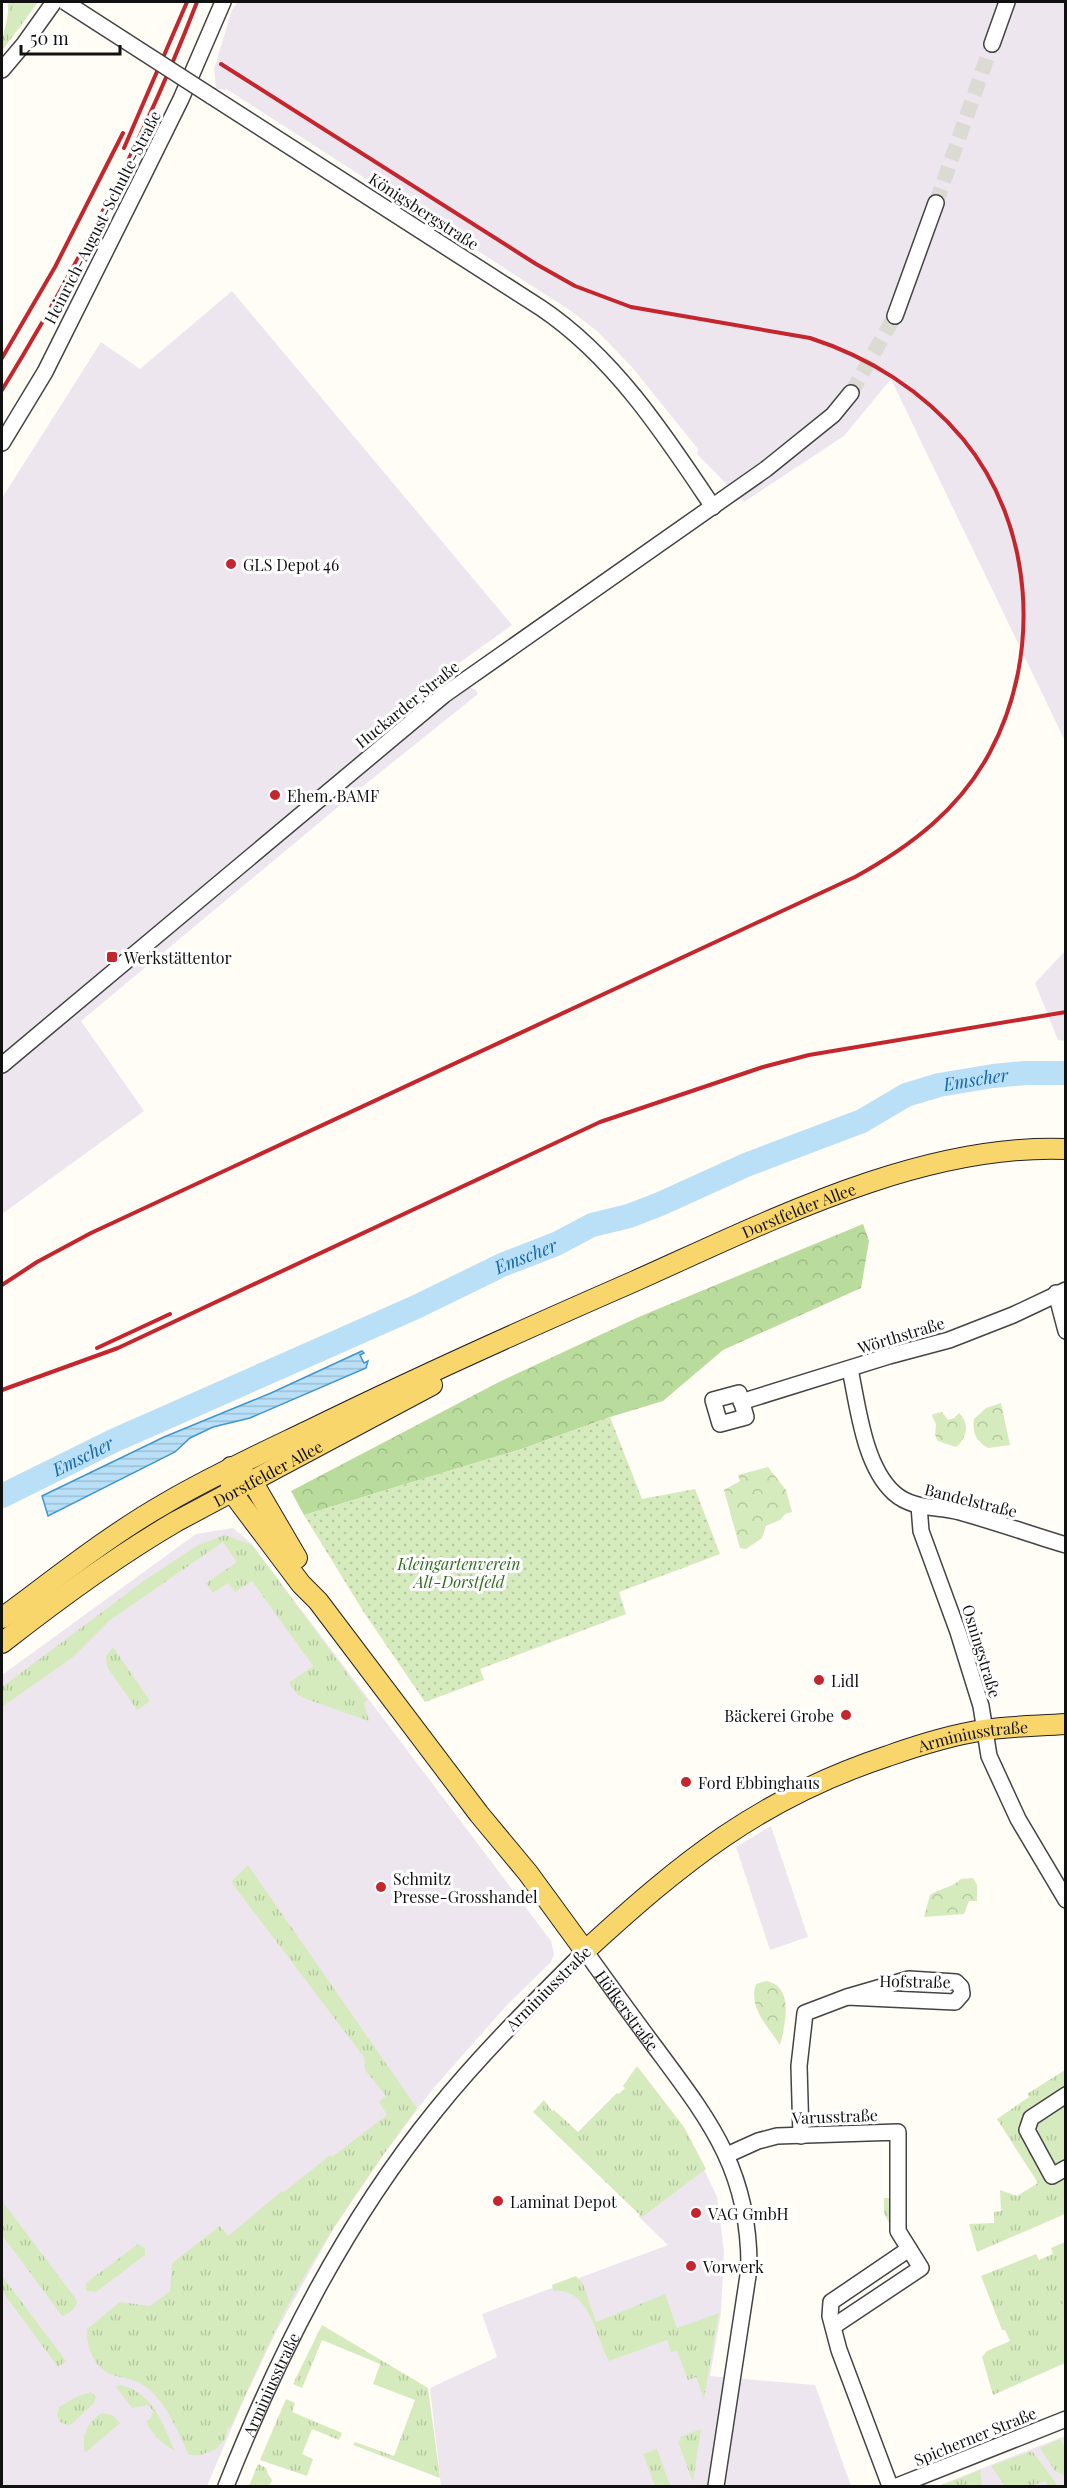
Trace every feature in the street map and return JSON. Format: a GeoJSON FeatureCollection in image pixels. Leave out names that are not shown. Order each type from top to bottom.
{"type":"FeatureCollection","features":[{"type":"Feature","properties":{"kind":"main road","name":"Dorstfelder Allee"},"geometry":{"type":"LineString","coordinates":[[2,1618],[162,1505],[231,1467],[546,1320],[743,1233],[842,1192],[906,1170],[976,1154],[1065,1149]]}},
{"type":"Feature","properties":{"kind":"main road","name":"Dorstfelder Allee"},"geometry":{"type":"LineString","coordinates":[[2,1643],[101,1568],[177,1521],[404,1400],[546,1320]]}},
{"type":"Feature","properties":{"kind":"main road","name":"Höfkerstraße"},"geometry":{"type":"LineString","coordinates":[[231,1467],[252,1481],[285,1540],[312,1581],[318,1600]]}},
{"type":"Feature","properties":{"kind":"main road"},"geometry":{"type":"LineString","coordinates":[[231,1467],[231,1491]]}},
{"type":"Feature","properties":{"kind":"main road","name":"Höfkerstraße"},"geometry":{"type":"LineString","coordinates":[[231,1491],[301,1584],[318,1600],[479,1814],[528,1873],[585,1951]]}},
{"type":"Feature","properties":{"kind":"main road","name":"Arminiusstraße"},"geometry":{"type":"LineString","coordinates":[[585,1951],[720,1837],[782,1800],[839,1773],[939,1740],[985,1730],[1065,1724]]}},
{"type":"Feature","properties":{"kind":"street"},"geometry":{"type":"LineString","coordinates":[[2,70],[54,2]]}},
{"type":"Feature","properties":{"kind":"street","name":"Königsbergstraße"},"geometry":{"type":"LineString","coordinates":[[65,2],[541,308],[567,327],[627,388],[713,507]]}},
{"type":"Feature","properties":{"kind":"street","name":"Heinrich-August-Schulte-Straße"},"geometry":{"type":"LineString","coordinates":[[2,443],[45,372],[181,99],[223,2]]}},
{"type":"Feature","properties":{"kind":"street"},"geometry":{"type":"LineString","coordinates":[[992,44],[1007,2]]}},
{"type":"Feature","properties":{"kind":"street"},"geometry":{"type":"LineString","coordinates":[[895,316],[936,203]]}},
{"type":"Feature","properties":{"kind":"street","name":"Huckarder Straße"},"geometry":{"type":"LineString","coordinates":[[2,1065],[444,694],[713,507],[805,440],[833,415],[850,393]]}},
{"type":"Feature","properties":{"kind":"street"},"geometry":{"type":"LineString","coordinates":[[1061,1292],[1065,1331]]}},
{"type":"Feature","properties":{"kind":"street","name":"Wörthstraße"},"geometry":{"type":"LineString","coordinates":[[741,1402],[949,1340],[1012,1315],[1061,1292]]}},
{"type":"Feature","properties":{"kind":"street","name":"Bandelstraße"},"geometry":{"type":"LineString","coordinates":[[850,1369],[871,1458],[883,1480],[894,1493],[919,1506],[956,1511],[1065,1545]]}},
{"type":"Feature","properties":{"kind":"street","name":"Osningstraße"},"geometry":{"type":"LineString","coordinates":[[919,1506],[921,1531],[958,1632],[981,1706],[988,1756],[1003,1790],[1064,1894]]}},
{"type":"Feature","properties":{"kind":"street","name":"Höfkerstraße"},"geometry":{"type":"LineString","coordinates":[[585,1951],[691,2093],[727,2155],[739,2186],[746,2218],[749,2269],[716,2487]]}},
{"type":"Feature","properties":{"kind":"street","name":"Arminiusstraße"},"geometry":{"type":"LineString","coordinates":[[226,2487],[281,2358],[332,2264],[369,2203],[434,2113],[472,2066],[585,1951]]}},
{"type":"Feature","properties":{"kind":"street","name":"Hofstraße"},"geometry":{"type":"LineString","coordinates":[[801,2136],[799,2067],[805,2013],[847,1997],[909,1980],[956,1982],[961,1987],[962,1994],[955,2002],[847,1997]]}},
{"type":"Feature","properties":{"kind":"street"},"geometry":{"type":"LineString","coordinates":[[1065,2096],[1031,2118],[1027,2130],[1052,2176],[1065,2168]]}},
{"type":"Feature","properties":{"kind":"street","name":"Varusstraße"},"geometry":{"type":"LineString","coordinates":[[727,2155],[758,2141],[777,2136],[898,2132],[898,2231],[921,2268],[834,2326]]}},
{"type":"Feature","properties":{"kind":"street"},"geometry":{"type":"LineString","coordinates":[[890,2487],[839,2350],[830,2316],[831,2302],[909,2249]]}},
{"type":"Feature","properties":{"kind":"street","name":"Spicherner Straße"},"geometry":{"type":"LineString","coordinates":[[897,2487],[1065,2419]]}},
{"type":"Feature","properties":{"kind":"shaded area"},"geometry":{"type":"Polygon","coordinates":[[[238,2],[1065,2],[1065,741],[891,379],[844,436],[744,502],[697,454],[698,449],[631,366],[598,332],[571,311],[228,90],[216,89],[214,69],[232,10],[238,2]]]}},
{"type":"Feature","properties":{"kind":"shaded area","name":"GLS Depot 46"},"geometry":{"type":"Polygon","coordinates":[[[232,291],[512,625],[441,676],[476,690],[478,694],[362,787],[81,1021],[144,1111],[2,1214],[2,498],[101,342],[140,369],[232,291]]]}},
{"type":"Feature","properties":{"kind":"shaded area"},"geometry":{"type":"Polygon","coordinates":[[[1065,951],[1065,1041],[1058,1040],[1035,983],[1065,951]]]}},
{"type":"Feature","properties":{"kind":"shaded area"},"geometry":{"type":"Polygon","coordinates":[[[233,1528],[251,1543],[551,1941],[554,1954],[551,1962],[507,2005],[432,2090],[384,2154],[334,2228],[276,2332],[207,2486],[2,2486],[2,1675],[196,1534],[233,1528]]]}},
{"type":"Feature","properties":{"kind":"shaded area"},"geometry":{"type":"Polygon","coordinates":[[[771,1826],[808,1937],[770,1950],[736,1847],[771,1826]]]}},
{"type":"Feature","properties":{"kind":"shaded area"},"geometry":{"type":"Polygon","coordinates":[[[704,2169],[717,2197],[724,2251],[721,2313],[710,2376],[815,2385],[851,2486],[441,2486],[430,2388],[497,2357],[482,2314],[668,2245],[638,2216],[704,2169]]]}},
{"type":"Feature","properties":{"kind":"shaded area"},"geometry":{"type":"Polygon","coordinates":[[[1065,2436],[1065,2486],[938,2486],[993,2464],[1065,2436]]]}},
{"type":"Feature","properties":{"kind":"green space"},"geometry":{"type":"Polygon","coordinates":[[[8,2],[38,2],[2,51],[8,15],[8,2]]]}},
{"type":"Feature","properties":{"kind":"green space"},"geometry":{"type":"Polygon","coordinates":[[[863,1224],[869,1241],[861,1288],[723,1350],[663,1401],[610,1417],[525,1448],[304,1515],[291,1491],[499,1382],[641,1316],[863,1224]]]}},
{"type":"Feature","properties":{"kind":"green space"},"geometry":{"type":"Polygon","coordinates":[[[1001,1403],[1010,1445],[988,1448],[976,1436],[974,1419],[986,1408],[1001,1403]]]}},
{"type":"Feature","properties":{"kind":"green space"},"geometry":{"type":"Polygon","coordinates":[[[942,1412],[948,1420],[959,1413],[965,1421],[965,1435],[956,1447],[938,1441],[935,1435],[936,1424],[932,1416],[942,1412]]]}},
{"type":"Feature","properties":{"kind":"green space","name":"Kleingartenverein Alt-Dorstfeld"},"geometry":{"type":"Polygon","coordinates":[[[610,1417],[642,1499],[695,1489],[720,1554],[619,1592],[626,1614],[480,1669],[484,1680],[425,1702],[363,1611],[304,1515],[525,1448],[610,1417]]]}},
{"type":"Feature","properties":{"kind":"green space"},"geometry":{"type":"Polygon","coordinates":[[[768,1467],[786,1490],[792,1512],[766,1526],[762,1538],[746,1549],[740,1548],[724,1490],[740,1481],[738,1475],[768,1467]]]}},
{"type":"Feature","properties":{"kind":"green space"},"geometry":{"type":"Polygon","coordinates":[[[225,1535],[252,1545],[367,1700],[364,1704],[369,1721],[297,1694],[289,1683],[313,1666],[252,1581],[235,1592],[228,1583],[213,1593],[206,1583],[237,1562],[223,1542],[110,1620],[73,1657],[2,1707],[2,1687],[145,1580],[198,1545],[225,1535]]]}},
{"type":"Feature","properties":{"kind":"green space"},"geometry":{"type":"Polygon","coordinates":[[[113,1647],[150,1701],[137,1710],[107,1667],[106,1656],[113,1647]]]}},
{"type":"Feature","properties":{"kind":"green space"},"geometry":{"type":"Polygon","coordinates":[[[248,1865],[417,2108],[351,2202],[305,2275],[275,2331],[230,2428],[228,2427],[225,2439],[216,2449],[201,2455],[189,2455],[168,2413],[146,2386],[108,2373],[98,2365],[89,2348],[87,2329],[120,2302],[150,2306],[170,2291],[172,2263],[220,2226],[228,2236],[282,2191],[284,2192],[330,2155],[332,2157],[387,2115],[379,2102],[386,2096],[365,2070],[364,2057],[231,1882],[248,1865]]]}},
{"type":"Feature","properties":{"kind":"green space"},"geometry":{"type":"Polygon","coordinates":[[[973,1878],[977,1885],[977,1901],[969,1901],[964,1914],[924,1917],[930,1895],[961,1879],[973,1878]]]}},
{"type":"Feature","properties":{"kind":"green space"},"geometry":{"type":"Polygon","coordinates":[[[766,1981],[775,1984],[781,1990],[786,2007],[780,2045],[760,2016],[755,2001],[756,1984],[766,1981]]]}},
{"type":"Feature","properties":{"kind":"green space"},"geometry":{"type":"Polygon","coordinates":[[[637,2066],[684,2127],[706,2169],[642,2217],[533,2112],[544,2100],[552,2111],[554,2110],[578,2132],[617,2093],[619,2094],[625,2088],[623,2086],[637,2066]]]}},
{"type":"Feature","properties":{"kind":"green space"},"geometry":{"type":"Polygon","coordinates":[[[1065,2070],[1065,2214],[977,2252],[969,2224],[994,2223],[994,2212],[1001,2211],[1000,2190],[1017,2196],[1038,2183],[997,2119],[1029,2097],[1027,2094],[1065,2070]]]}},
{"type":"Feature","properties":{"kind":"green space"},"geometry":{"type":"Polygon","coordinates":[[[884,2198],[893,2198],[891,2227],[884,2213],[884,2198]]]}},
{"type":"Feature","properties":{"kind":"green space"},"geometry":{"type":"Polygon","coordinates":[[[2,2201],[76,2299],[76,2305],[67,2314],[62,2316],[2,2235],[2,2201]]]}},
{"type":"Feature","properties":{"kind":"green space"},"geometry":{"type":"Polygon","coordinates":[[[1065,2242],[1065,2299],[1062,2321],[1065,2323],[1065,2363],[993,2395],[982,2357],[987,2351],[1010,2341],[1005,2330],[1002,2330],[981,2276],[1036,2254],[1039,2260],[1053,2254],[1051,2248],[1065,2242]]]}},
{"type":"Feature","properties":{"kind":"green space"},"geometry":{"type":"Polygon","coordinates":[[[138,2244],[145,2248],[145,2255],[96,2292],[86,2291],[86,2283],[138,2244]]]}},
{"type":"Feature","properties":{"kind":"green space"},"geometry":{"type":"Polygon","coordinates":[[[2,2276],[66,2361],[58,2367],[2,2291],[2,2276]]]}},
{"type":"Feature","properties":{"kind":"green space"},"geometry":{"type":"Polygon","coordinates":[[[576,2276],[583,2284],[596,2322],[665,2294],[677,2328],[719,2313],[704,2399],[696,2377],[688,2380],[677,2351],[671,2352],[667,2340],[609,2361],[584,2306],[576,2297],[566,2292],[554,2291],[552,2285],[576,2276]]]}},
{"type":"Feature","properties":{"kind":"green space"},"geometry":{"type":"Polygon","coordinates":[[[1066,2299],[1065,2323],[1058,2317],[1057,2305],[1066,2299]]]}},
{"type":"Feature","properties":{"kind":"green space"},"geometry":{"type":"Polygon","coordinates":[[[322,2325],[428,2388],[440,2478],[353,2445],[355,2442],[394,2456],[415,2400],[373,2384],[380,2364],[322,2340],[302,2388],[293,2384],[322,2325]]]}},
{"type":"Feature","properties":{"kind":"green space"},"geometry":{"type":"Polygon","coordinates":[[[120,2385],[131,2389],[149,2402],[175,2451],[158,2438],[148,2425],[146,2421],[151,2418],[153,2411],[148,2405],[132,2408],[116,2387],[120,2385]]]}},
{"type":"Feature","properties":{"kind":"green space"},"geometry":{"type":"Polygon","coordinates":[[[91,2392],[96,2397],[94,2403],[72,2424],[60,2422],[57,2417],[59,2407],[76,2397],[91,2392]]]}},
{"type":"Feature","properties":{"kind":"green space"},"geometry":{"type":"Polygon","coordinates":[[[286,2399],[295,2403],[292,2412],[342,2433],[339,2440],[312,2429],[302,2454],[313,2459],[307,2476],[260,2460],[286,2399]]]}},
{"type":"Feature","properties":{"kind":"green space"},"geometry":{"type":"Polygon","coordinates":[[[102,2413],[112,2415],[120,2423],[85,2453],[86,2430],[102,2413]]]}},
{"type":"Feature","properties":{"kind":"green space"},"geometry":{"type":"Polygon","coordinates":[[[701,2429],[693,2482],[678,2442],[681,2440],[680,2437],[701,2429]]]}},
{"type":"Feature","properties":{"kind":"green space"},"geometry":{"type":"Polygon","coordinates":[[[1060,2439],[1065,2448],[1065,2476],[1055,2471],[1040,2448],[1060,2439]]]}},
{"type":"Feature","properties":{"kind":"green space"},"geometry":{"type":"Polygon","coordinates":[[[657,2449],[670,2486],[655,2486],[643,2454],[657,2449]]]}},
{"type":"Feature","properties":{"kind":"green space"},"geometry":{"type":"Polygon","coordinates":[[[1032,2451],[1058,2486],[1048,2486],[1046,2481],[1029,2486],[1005,2486],[991,2466],[1032,2451]]]}},
{"type":"Feature","properties":{"kind":"green space"},"geometry":{"type":"Polygon","coordinates":[[[258,2464],[266,2468],[272,2480],[269,2486],[249,2486],[258,2464]]]}},
{"type":"Feature","properties":{"kind":"green space"},"geometry":{"type":"Polygon","coordinates":[[[980,2470],[982,2486],[940,2486],[980,2470]]]}},
{"type":"Feature","properties":{"kind":"water"},"geometry":{"type":"Polygon","coordinates":[[[362,1351],[364,1353],[360,1355],[364,1363],[368,1361],[366,1368],[250,1418],[213,1427],[190,1438],[175,1452],[48,1516],[42,1496],[164,1437],[271,1393],[362,1351]]]}},
{"type":"Feature","properties":{"kind":"waterway","name":"Emscher"},"geometry":{"type":"LineString","coordinates":[[2,1496],[113,1441],[416,1307],[502,1265],[556,1244],[592,1225],[629,1216],[746,1165],[862,1121],[906,1095],[939,1085],[993,1076],[1066,1073]]}},
{"type":"Feature","properties":{"kind":"tunnel"},"geometry":{"type":"LineString","coordinates":[[936,203],[992,44]]}},
{"type":"Feature","properties":{"kind":"tunnel"},"geometry":{"type":"LineString","coordinates":[[851,393],[895,316]]}},
{"type":"Feature","properties":{"kind":"railway"},"geometry":{"type":"LineString","coordinates":[[124,148],[187,2]]}},
{"type":"Feature","properties":{"kind":"railway"},"geometry":{"type":"LineString","coordinates":[[2,390],[109,200],[155,102],[197,2]]}},
{"type":"Feature","properties":{"kind":"railway"},"geometry":{"type":"LineString","coordinates":[[2,1285],[37,1262],[91,1233],[855,877],[876,865],[932,824],[964,791],[990,752],[1007,714],[1018,674],[1023,633],[1023,591],[1016,550],[1004,511],[987,473],[963,439],[913,391],[853,355],[810,338],[631,307],[575,286],[536,264],[221,64]]}},
{"type":"Feature","properties":{"kind":"railway"},"geometry":{"type":"LineString","coordinates":[[2,358],[55,267],[123,133]]}},
{"type":"Feature","properties":{"kind":"railway"},"geometry":{"type":"LineString","coordinates":[[2,1390],[118,1348],[600,1122],[763,1067],[809,1055],[1066,1012]]}},
{"type":"Feature","properties":{"kind":"railway"},"geometry":{"type":"LineString","coordinates":[[97,1348],[170,1314]]}},
{"type":"Feature","properties":{"kind":"place","name":"GLS Depot 46"},"geometry":{"type":"Point","coordinates":[231,564]}},
{"type":"Feature","properties":{"kind":"place","name":"Ehem. BAMF"},"geometry":{"type":"Point","coordinates":[275,795]}},
{"type":"Feature","properties":{"kind":"place","name":"Werkstättentor"},"geometry":{"type":"Point","coordinates":[112,957]}},
{"type":"Feature","properties":{"kind":"place","name":"Lidl"},"geometry":{"type":"Point","coordinates":[819,1680]}},
{"type":"Feature","properties":{"kind":"place","name":"Bäckerei Grobe"},"geometry":{"type":"Point","coordinates":[846,1715]}},
{"type":"Feature","properties":{"kind":"place","name":"Ford Ebbinghaus"},"geometry":{"type":"Point","coordinates":[686,1782]}},
{"type":"Feature","properties":{"kind":"place","name":"Schmitz Presse-Grosshandel"},"geometry":{"type":"Point","coordinates":[381,1887]}},
{"type":"Feature","properties":{"kind":"place","name":"Laminat Depot"},"geometry":{"type":"Point","coordinates":[498,2201]}},
{"type":"Feature","properties":{"kind":"place","name":"VAG GmbH"},"geometry":{"type":"Point","coordinates":[696,2213]}},
{"type":"Feature","properties":{"kind":"place","name":"Vorwerk"},"geometry":{"type":"Point","coordinates":[691,2266]}}]}
